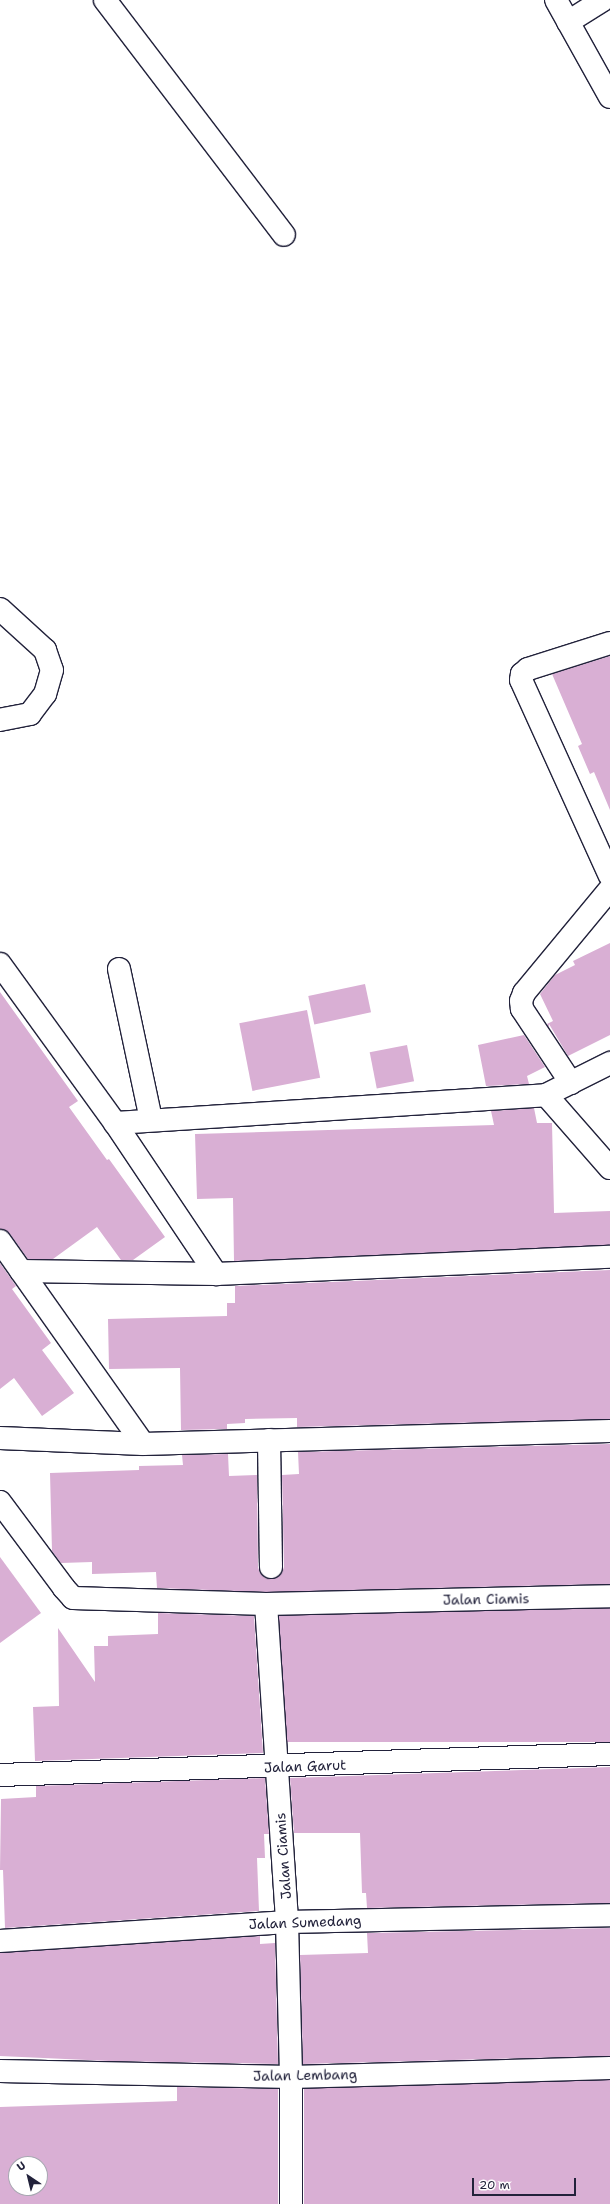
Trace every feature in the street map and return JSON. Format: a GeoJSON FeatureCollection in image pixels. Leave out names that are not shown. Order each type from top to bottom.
{"type":"FeatureCollection","features":[{"type":"Feature","properties":{"kind":"street"},"geometry":{"type":"LineString","coordinates":[[105,0],[284,235]]}},
{"type":"Feature","properties":{"kind":"street"},"geometry":{"type":"LineString","coordinates":[[556,0],[610,97]]}},
{"type":"Feature","properties":{"kind":"street"},"geometry":{"type":"LineString","coordinates":[[568,22],[603,0]]}},
{"type":"Feature","properties":{"kind":"street"},"geometry":{"type":"LineString","coordinates":[[0,609],[45,650],[52,670],[45,694],[30,714],[0,720]]}},
{"type":"Feature","properties":{"kind":"street"},"geometry":{"type":"LineString","coordinates":[[610,643],[528,669],[522,674],[520,680],[610,876]]}},
{"type":"Feature","properties":{"kind":"street"},"geometry":{"type":"LineString","coordinates":[[571,1083],[522,1009],[521,1001],[524,993],[610,889]]}},
{"type":"Feature","properties":{"kind":"street"},"geometry":{"type":"LineString","coordinates":[[0,964],[115,1123],[216,1274]]}},
{"type":"Feature","properties":{"kind":"street"},"geometry":{"type":"LineString","coordinates":[[119,969],[151,1120]]}},
{"type":"Feature","properties":{"kind":"street"},"geometry":{"type":"LineString","coordinates":[[115,1123],[546,1095],[610,1063]]}},
{"type":"Feature","properties":{"kind":"street"},"geometry":{"type":"LineString","coordinates":[[546,1095],[610,1168]]}},
{"type":"Feature","properties":{"kind":"street"},"geometry":{"type":"LineString","coordinates":[[0,1241],[143,1444]]}},
{"type":"Feature","properties":{"kind":"street"},"geometry":{"type":"LineString","coordinates":[[21,1271],[216,1274],[610,1257]]}},
{"type":"Feature","properties":{"kind":"street"},"geometry":{"type":"LineString","coordinates":[[0,1438],[143,1444],[610,1431]]}},
{"type":"Feature","properties":{"kind":"street"},"geometry":{"type":"LineString","coordinates":[[269,1440],[271,1567]]}},
{"type":"Feature","properties":{"kind":"street","name":"Jalan Ciamis"},"geometry":{"type":"LineString","coordinates":[[0,1502],[73,1598],[266,1604],[610,1596]]}},
{"type":"Feature","properties":{"kind":"street","name":"Jalan Ciamis"},"geometry":{"type":"LineString","coordinates":[[266,1604],[287,1922],[291,2077],[291,2204]]}},
{"type":"Feature","properties":{"kind":"street","name":"Jalan Garut"},"geometry":{"type":"LineString","coordinates":[[0,1775],[277,1767],[610,1754]]}},
{"type":"Feature","properties":{"kind":"street","name":"Jalan Sumedang"},"geometry":{"type":"LineString","coordinates":[[0,1941],[287,1922],[610,1916]]}},
{"type":"Feature","properties":{"kind":"street","name":"Jalan Lembang"},"geometry":{"type":"LineString","coordinates":[[0,2071],[291,2077],[610,2068]]}},
{"type":"Feature","properties":{"kind":"building"},"geometry":{"type":"Polygon","coordinates":[[[610,656],[610,810],[594,772],[590,774],[578,746],[582,744],[552,674],[610,656]]]}},
{"type":"Feature","properties":{"kind":"building"},"geometry":{"type":"Polygon","coordinates":[[[610,943],[610,1035],[568,1056],[549,1024],[549,1028],[547,1024],[553,1021],[540,994],[555,975],[575,965],[573,961],[610,943]]]}},
{"type":"Feature","properties":{"kind":"building"},"geometry":{"type":"Polygon","coordinates":[[[365,984],[371,1012],[314,1024],[308,996],[365,984]]]}},
{"type":"Feature","properties":{"kind":"building"},"geometry":{"type":"Polygon","coordinates":[[[0,992],[78,1101],[69,1107],[107,1160],[109,1159],[165,1237],[133,1260],[121,1260],[97,1227],[53,1259],[28,1259],[10,1234],[0,1229],[0,992]]]}},
{"type":"Feature","properties":{"kind":"building"},"geometry":{"type":"Polygon","coordinates":[[[307,1010],[320,1078],[252,1091],[239,1023],[307,1010]]]}},
{"type":"Feature","properties":{"kind":"building"},"geometry":{"type":"Polygon","coordinates":[[[524,1035],[545,1067],[527,1076],[529,1084],[486,1086],[478,1045],[524,1035]]]}},
{"type":"Feature","properties":{"kind":"building"},"geometry":{"type":"Polygon","coordinates":[[[407,1045],[414,1081],[377,1089],[370,1052],[407,1045]]]}},
{"type":"Feature","properties":{"kind":"building"},"geometry":{"type":"Polygon","coordinates":[[[534,1108],[537,1123],[552,1123],[554,1213],[610,1211],[610,1245],[234,1261],[233,1198],[197,1199],[195,1134],[494,1125],[491,1111],[534,1108]]]}},
{"type":"Feature","properties":{"kind":"building"},"geometry":{"type":"Polygon","coordinates":[[[0,1263],[16,1286],[12,1289],[51,1343],[42,1350],[74,1393],[42,1416],[14,1378],[0,1389],[0,1263]]]}},
{"type":"Feature","properties":{"kind":"building"},"geometry":{"type":"Polygon","coordinates":[[[610,1270],[610,1419],[297,1427],[297,1418],[245,1419],[245,1423],[227,1424],[227,1429],[181,1430],[180,1368],[109,1369],[108,1319],[227,1316],[227,1303],[235,1303],[235,1286],[610,1270]]]}},
{"type":"Feature","properties":{"kind":"building"},"geometry":{"type":"Polygon","coordinates":[[[610,1444],[610,1584],[266,1592],[157,1588],[156,1572],[92,1574],[92,1562],[61,1563],[52,1551],[50,1473],[139,1470],[139,1466],[183,1465],[182,1455],[228,1454],[229,1476],[257,1475],[258,1567],[260,1573],[265,1578],[272,1579],[282,1573],[284,1567],[282,1475],[299,1474],[298,1452],[610,1444]]]}},
{"type":"Feature","properties":{"kind":"building"},"geometry":{"type":"Polygon","coordinates":[[[0,1557],[41,1613],[0,1643],[0,1557]]]}},
{"type":"Feature","properties":{"kind":"building"},"geometry":{"type":"Polygon","coordinates":[[[279,1608],[610,1608],[610,1742],[279,1742],[279,1608]]]}},
{"type":"Feature","properties":{"kind":"building"},"geometry":{"type":"Polygon","coordinates":[[[158,1613],[254,1616],[263,1753],[35,1761],[33,1707],[59,1706],[58,1628],[95,1682],[94,1646],[108,1646],[108,1636],[158,1634],[158,1613]]]}},
{"type":"Feature","properties":{"kind":"building"},"geometry":{"type":"Polygon","coordinates":[[[610,1767],[610,1903],[367,1908],[366,1893],[362,1893],[360,1833],[294,1833],[290,1778],[610,1767]]]}},
{"type":"Feature","properties":{"kind":"building"},"geometry":{"type":"Polygon","coordinates":[[[265,1778],[269,1834],[264,1834],[265,1858],[257,1858],[259,1911],[5,1928],[3,1870],[0,1870],[1,1799],[36,1797],[36,1786],[265,1778]]]}},
{"type":"Feature","properties":{"kind":"building"},"geometry":{"type":"Polygon","coordinates":[[[610,1928],[610,2056],[303,2064],[300,1955],[368,1953],[367,1933],[610,1928]]]}},
{"type":"Feature","properties":{"kind":"building"},"geometry":{"type":"Polygon","coordinates":[[[260,1936],[260,1944],[275,1943],[278,2064],[109,2061],[0,2056],[0,1953],[260,1936]]]}},
{"type":"Feature","properties":{"kind":"building"},"geometry":{"type":"Polygon","coordinates":[[[304,2080],[610,2080],[610,2204],[304,2204],[304,2080]]]}},
{"type":"Feature","properties":{"kind":"building"},"geometry":{"type":"Polygon","coordinates":[[[177,2087],[278,2089],[278,2204],[0,2204],[0,2107],[177,2101],[177,2087]]]}}]}
